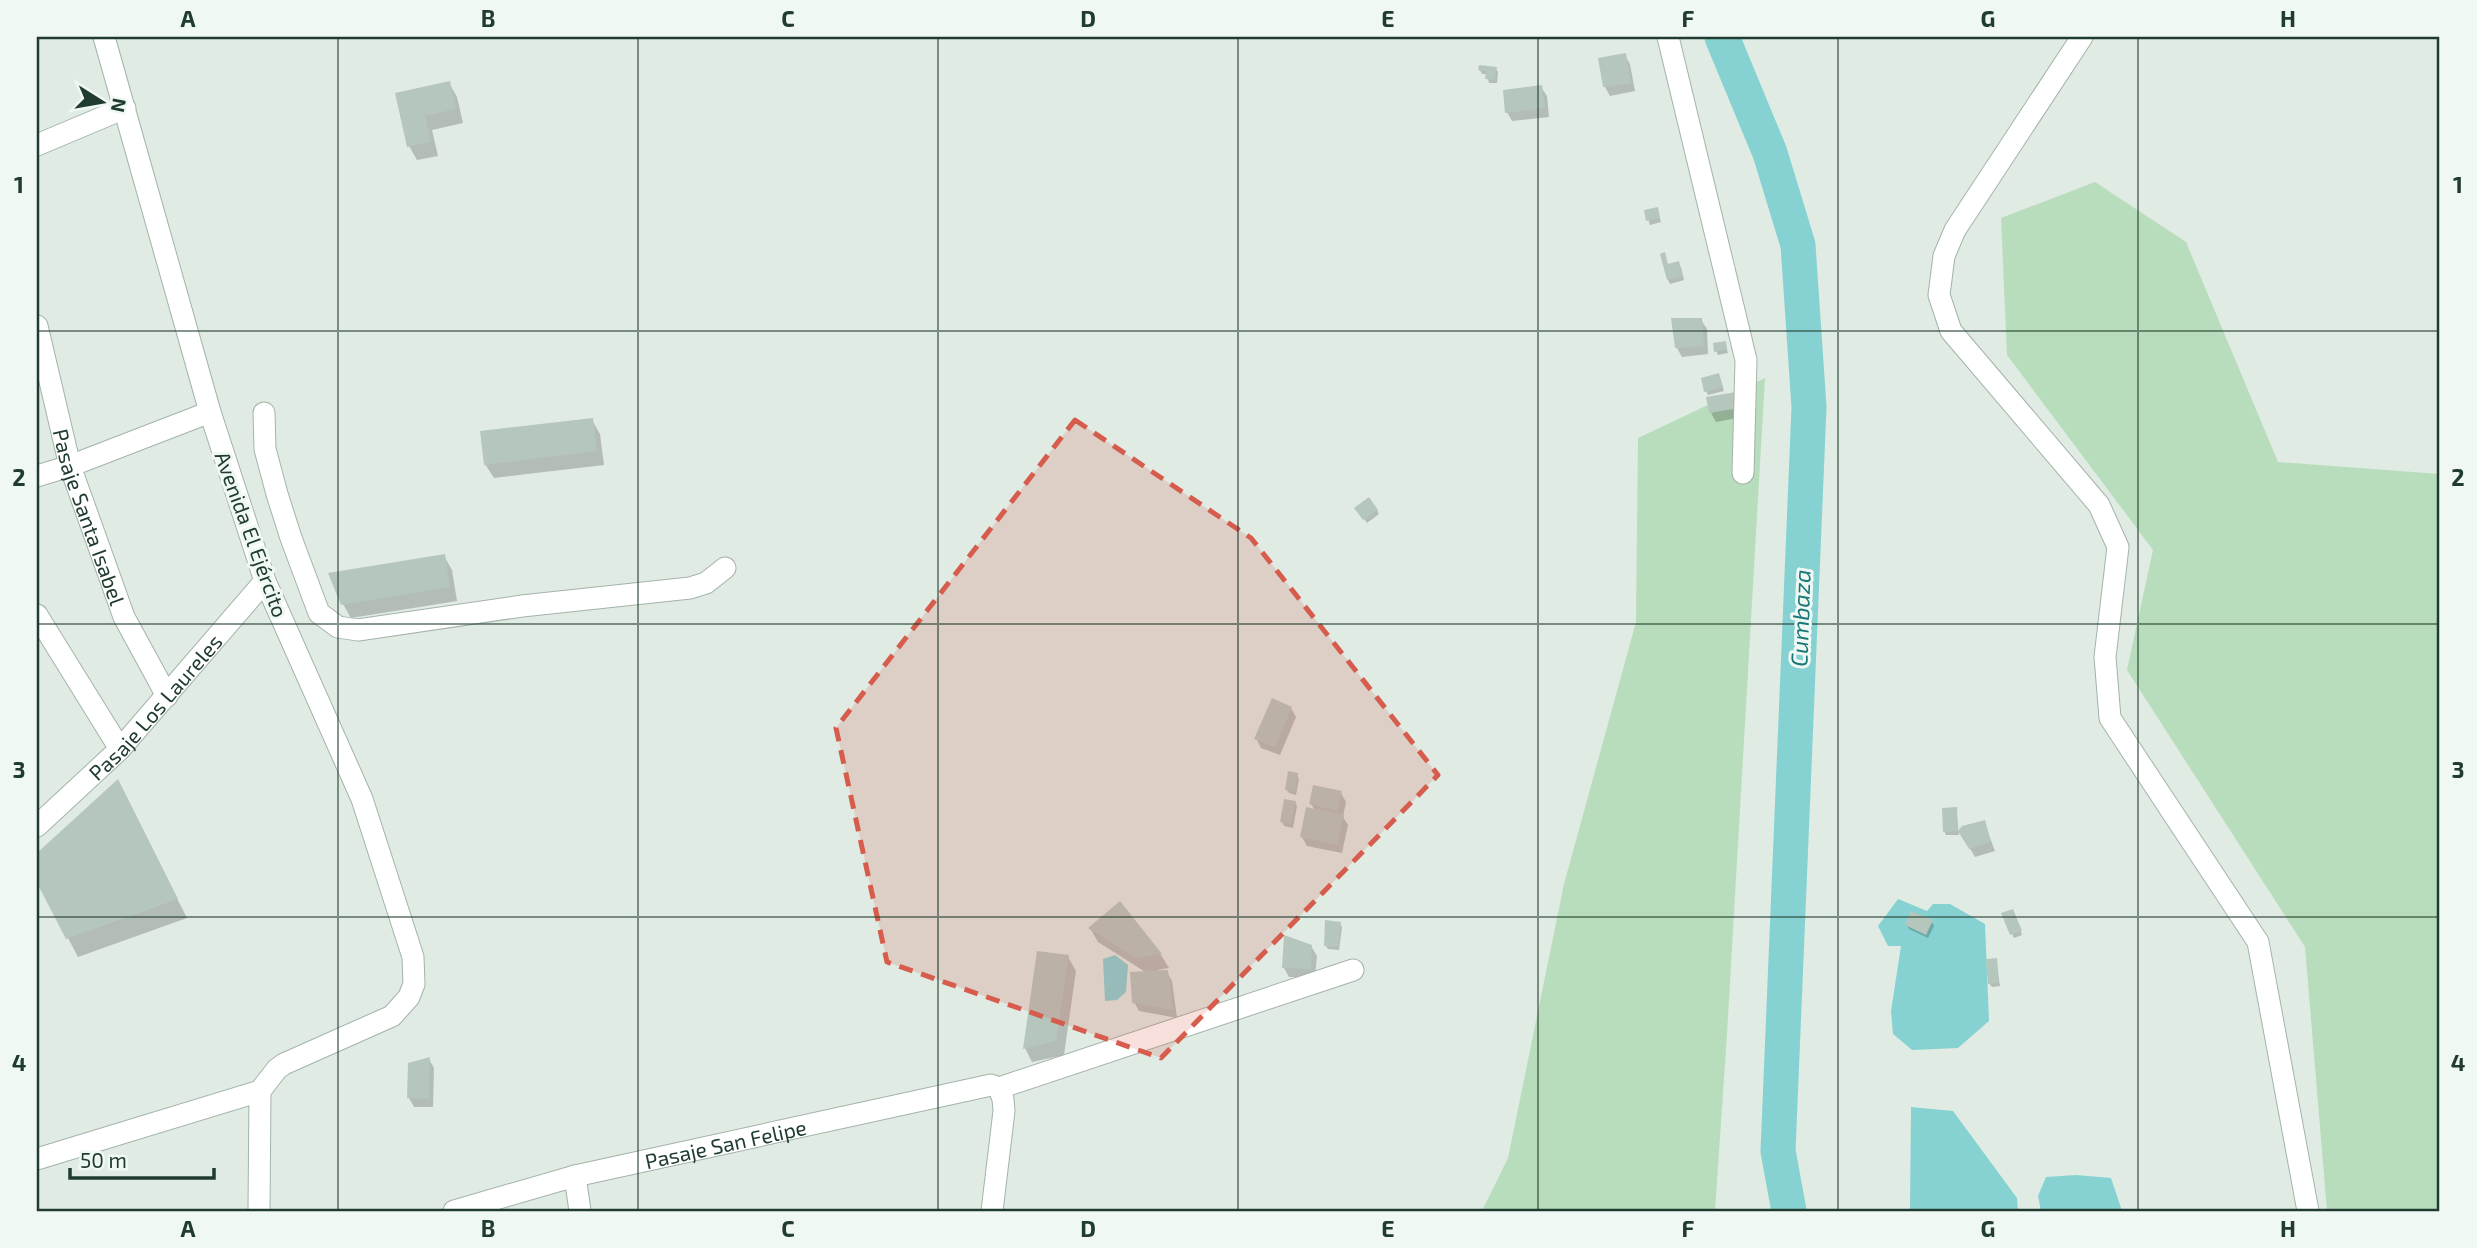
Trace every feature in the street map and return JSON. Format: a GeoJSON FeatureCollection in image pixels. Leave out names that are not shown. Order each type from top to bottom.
{"type":"FeatureCollection","features":[{"type":"Feature","properties":{"kind":"street","name":"Avenida El Ejército"},"geometry":{"type":"LineString","coordinates":[[104,37],[210,412],[265,581],[362,799],[413,957],[414,984],[409,997],[392,1016],[284,1064],[260,1091]]}},
{"type":"Feature","properties":{"kind":"street"},"geometry":{"type":"LineString","coordinates":[[1668,37],[1746,360],[1743,473]]}},
{"type":"Feature","properties":{"kind":"street"},"geometry":{"type":"LineString","coordinates":[[2082,37],[1955,230],[1944,256],[1939,295],[1951,331],[2099,505],[2118,547],[2105,657],[2110,718],[2258,943],[2308,1211]]}},
{"type":"Feature","properties":{"kind":"street"},"geometry":{"type":"LineString","coordinates":[[37,145],[125,108]]}},
{"type":"Feature","properties":{"kind":"street","name":"Pasaje Santa Isabel"},"geometry":{"type":"LineString","coordinates":[[37,326],[71,466],[124,617],[167,696]]}},
{"type":"Feature","properties":{"kind":"street"},"geometry":{"type":"LineString","coordinates":[[37,476],[71,466],[210,412]]}},
{"type":"Feature","properties":{"kind":"street"},"geometry":{"type":"LineString","coordinates":[[264,413],[265,449],[291,538],[319,613],[338,627],[358,630],[522,606],[690,588],[706,583],[726,568]]}},
{"type":"Feature","properties":{"kind":"street","name":"Pasaje Los Laureles"},"geometry":{"type":"LineString","coordinates":[[37,826],[120,749],[265,581]]}},
{"type":"Feature","properties":{"kind":"street"},"geometry":{"type":"LineString","coordinates":[[37,615],[120,749]]}},
{"type":"Feature","properties":{"kind":"street","name":"Pasaje San Felipe"},"geometry":{"type":"LineString","coordinates":[[454,1211],[575,1176],[991,1085],[999,1088],[1353,970]]}},
{"type":"Feature","properties":{"kind":"street"},"geometry":{"type":"LineString","coordinates":[[992,1211],[1004,1111],[999,1088]]}},
{"type":"Feature","properties":{"kind":"street"},"geometry":{"type":"LineString","coordinates":[[37,1159],[260,1091],[259,1211]]}},
{"type":"Feature","properties":{"kind":"street"},"geometry":{"type":"LineString","coordinates":[[575,1176],[580,1211]]}},
{"type":"Feature","properties":{"kind":"highlighted area"},"geometry":{"type":"Polygon","coordinates":[[[1075,420],[1251,538],[1438,775],[1161,1058],[887,962],[836,728],[1075,420]]]}},
{"type":"Feature","properties":{"kind":"green space"},"geometry":{"type":"Polygon","coordinates":[[[2095,182],[2186,242],[2278,462],[2440,474],[2440,1211],[2327,1211],[2305,947],[2127,670],[2153,550],[2007,355],[2001,218],[2095,182]]]}},
{"type":"Feature","properties":{"kind":"green space"},"geometry":{"type":"Polygon","coordinates":[[[1765,378],[1715,1211],[1482,1211],[1508,1158],[1564,884],[1636,622],[1638,438],[1765,378]]]}},
{"type":"Feature","properties":{"kind":"water"},"geometry":{"type":"Polygon","coordinates":[[[1898,899],[1927,911],[1933,904],[1950,904],[1985,924],[1989,1021],[1958,1048],[1912,1050],[1893,1034],[1891,1011],[1901,946],[1888,946],[1878,926],[1898,899]]]}},
{"type":"Feature","properties":{"kind":"water"},"geometry":{"type":"Polygon","coordinates":[[[1115,955],[1128,965],[1126,992],[1117,1000],[1105,1001],[1103,959],[1115,955]]]}},
{"type":"Feature","properties":{"kind":"water"},"geometry":{"type":"Polygon","coordinates":[[[1911,1107],[1953,1111],[2017,1198],[2018,1211],[1910,1211],[1911,1107]]]}},
{"type":"Feature","properties":{"kind":"water"},"geometry":{"type":"Polygon","coordinates":[[[2076,1175],[2111,1178],[2122,1211],[2041,1211],[2038,1196],[2046,1177],[2076,1175]]]}},
{"type":"Feature","properties":{"kind":"building"},"geometry":{"type":"Polygon","coordinates":[[[1626,53],[1631,83],[1603,87],[1598,58],[1626,53]]]}},
{"type":"Feature","properties":{"kind":"building"},"geometry":{"type":"Polygon","coordinates":[[[1479,65],[1497,67],[1495,80],[1485,79],[1486,71],[1478,70],[1479,65]]]}},
{"type":"Feature","properties":{"kind":"building"},"geometry":{"type":"Polygon","coordinates":[[[450,81],[456,109],[425,116],[431,142],[407,147],[395,93],[450,81]]]}},
{"type":"Feature","properties":{"kind":"building"},"geometry":{"type":"Polygon","coordinates":[[[1542,85],[1545,108],[1505,113],[1503,90],[1542,85]]]}},
{"type":"Feature","properties":{"kind":"building"},"geometry":{"type":"Polygon","coordinates":[[[1658,207],[1660,218],[1646,221],[1644,210],[1658,207]]]}},
{"type":"Feature","properties":{"kind":"building"},"geometry":{"type":"Polygon","coordinates":[[[1665,252],[1668,264],[1679,261],[1683,276],[1667,280],[1660,254],[1665,252]]]}},
{"type":"Feature","properties":{"kind":"building"},"geometry":{"type":"Polygon","coordinates":[[[1671,318],[1702,318],[1704,346],[1675,348],[1671,318]]]}},
{"type":"Feature","properties":{"kind":"building"},"geometry":{"type":"Polygon","coordinates":[[[1726,341],[1727,349],[1714,352],[1713,343],[1726,341]]]}},
{"type":"Feature","properties":{"kind":"building"},"geometry":{"type":"Polygon","coordinates":[[[1719,373],[1723,387],[1704,392],[1701,378],[1719,373]]]}},
{"type":"Feature","properties":{"kind":"building"},"geometry":{"type":"Polygon","coordinates":[[[1736,392],[1739,408],[1709,413],[1706,397],[1736,392]]]}},
{"type":"Feature","properties":{"kind":"building"},"geometry":{"type":"Polygon","coordinates":[[[593,418],[597,451],[484,465],[480,431],[593,418]]]}},
{"type":"Feature","properties":{"kind":"building"},"geometry":{"type":"Polygon","coordinates":[[[1369,497],[1378,510],[1363,520],[1354,508],[1369,497]]]}},
{"type":"Feature","properties":{"kind":"building"},"geometry":{"type":"Polygon","coordinates":[[[445,554],[450,587],[341,605],[328,573],[445,554]]]}},
{"type":"Feature","properties":{"kind":"building"},"geometry":{"type":"Polygon","coordinates":[[[1272,698],[1292,707],[1275,747],[1254,739],[1272,698]]]}},
{"type":"Feature","properties":{"kind":"building"},"geometry":{"type":"Polygon","coordinates":[[[1288,771],[1298,773],[1295,792],[1285,790],[1288,771]]]}},
{"type":"Feature","properties":{"kind":"building"},"geometry":{"type":"Polygon","coordinates":[[[118,779],[178,899],[66,939],[37,883],[37,853],[118,779]]]}},
{"type":"Feature","properties":{"kind":"building"},"geometry":{"type":"Polygon","coordinates":[[[1313,785],[1342,791],[1338,811],[1309,804],[1313,785]]]}},
{"type":"Feature","properties":{"kind":"building"},"geometry":{"type":"Polygon","coordinates":[[[1284,799],[1296,801],[1291,824],[1280,822],[1284,799]]]}},
{"type":"Feature","properties":{"kind":"building"},"geometry":{"type":"Polygon","coordinates":[[[1306,807],[1344,815],[1337,845],[1300,837],[1306,807]]]}},
{"type":"Feature","properties":{"kind":"building"},"geometry":{"type":"Polygon","coordinates":[[[1957,807],[1958,831],[1943,832],[1942,808],[1957,807]]]}},
{"type":"Feature","properties":{"kind":"building"},"geometry":{"type":"Polygon","coordinates":[[[1985,820],[1991,842],[1969,849],[1958,831],[1962,826],[1985,820]]]}},
{"type":"Feature","properties":{"kind":"building"},"geometry":{"type":"Polygon","coordinates":[[[1120,901],[1162,954],[1136,958],[1088,928],[1120,901]]]}},
{"type":"Feature","properties":{"kind":"building"},"geometry":{"type":"Polygon","coordinates":[[[2013,909],[2022,931],[2010,935],[2001,913],[2013,909]]]}},
{"type":"Feature","properties":{"kind":"building"},"geometry":{"type":"Polygon","coordinates":[[[1911,911],[1933,920],[1926,935],[1905,925],[1911,911]]]}},
{"type":"Feature","properties":{"kind":"building"},"geometry":{"type":"Polygon","coordinates":[[[1325,920],[1341,922],[1338,947],[1324,946],[1325,920]]]}},
{"type":"Feature","properties":{"kind":"building"},"geometry":{"type":"Polygon","coordinates":[[[1284,935],[1312,945],[1311,969],[1282,968],[1284,935]]]}},
{"type":"Feature","properties":{"kind":"building"},"geometry":{"type":"Polygon","coordinates":[[[1037,951],[1069,955],[1056,1041],[1023,1049],[1037,951]]]}},
{"type":"Feature","properties":{"kind":"building"},"geometry":{"type":"Polygon","coordinates":[[[1997,958],[1999,983],[1988,984],[1986,959],[1997,958]]]}},
{"type":"Feature","properties":{"kind":"building"},"geometry":{"type":"Polygon","coordinates":[[[1168,970],[1173,1010],[1132,1003],[1130,972],[1168,970]]]}},
{"type":"Feature","properties":{"kind":"building"},"geometry":{"type":"Polygon","coordinates":[[[430,1057],[429,1099],[407,1098],[408,1063],[430,1057]]]}},
{"type":"Feature","properties":{"kind":"waterway","name":"Cumbaza"},"geometry":{"type":"LineString","coordinates":[[1722,37],[1770,153],[1798,245],[1809,407],[1778,1151],[1789,1211]]}}]}
